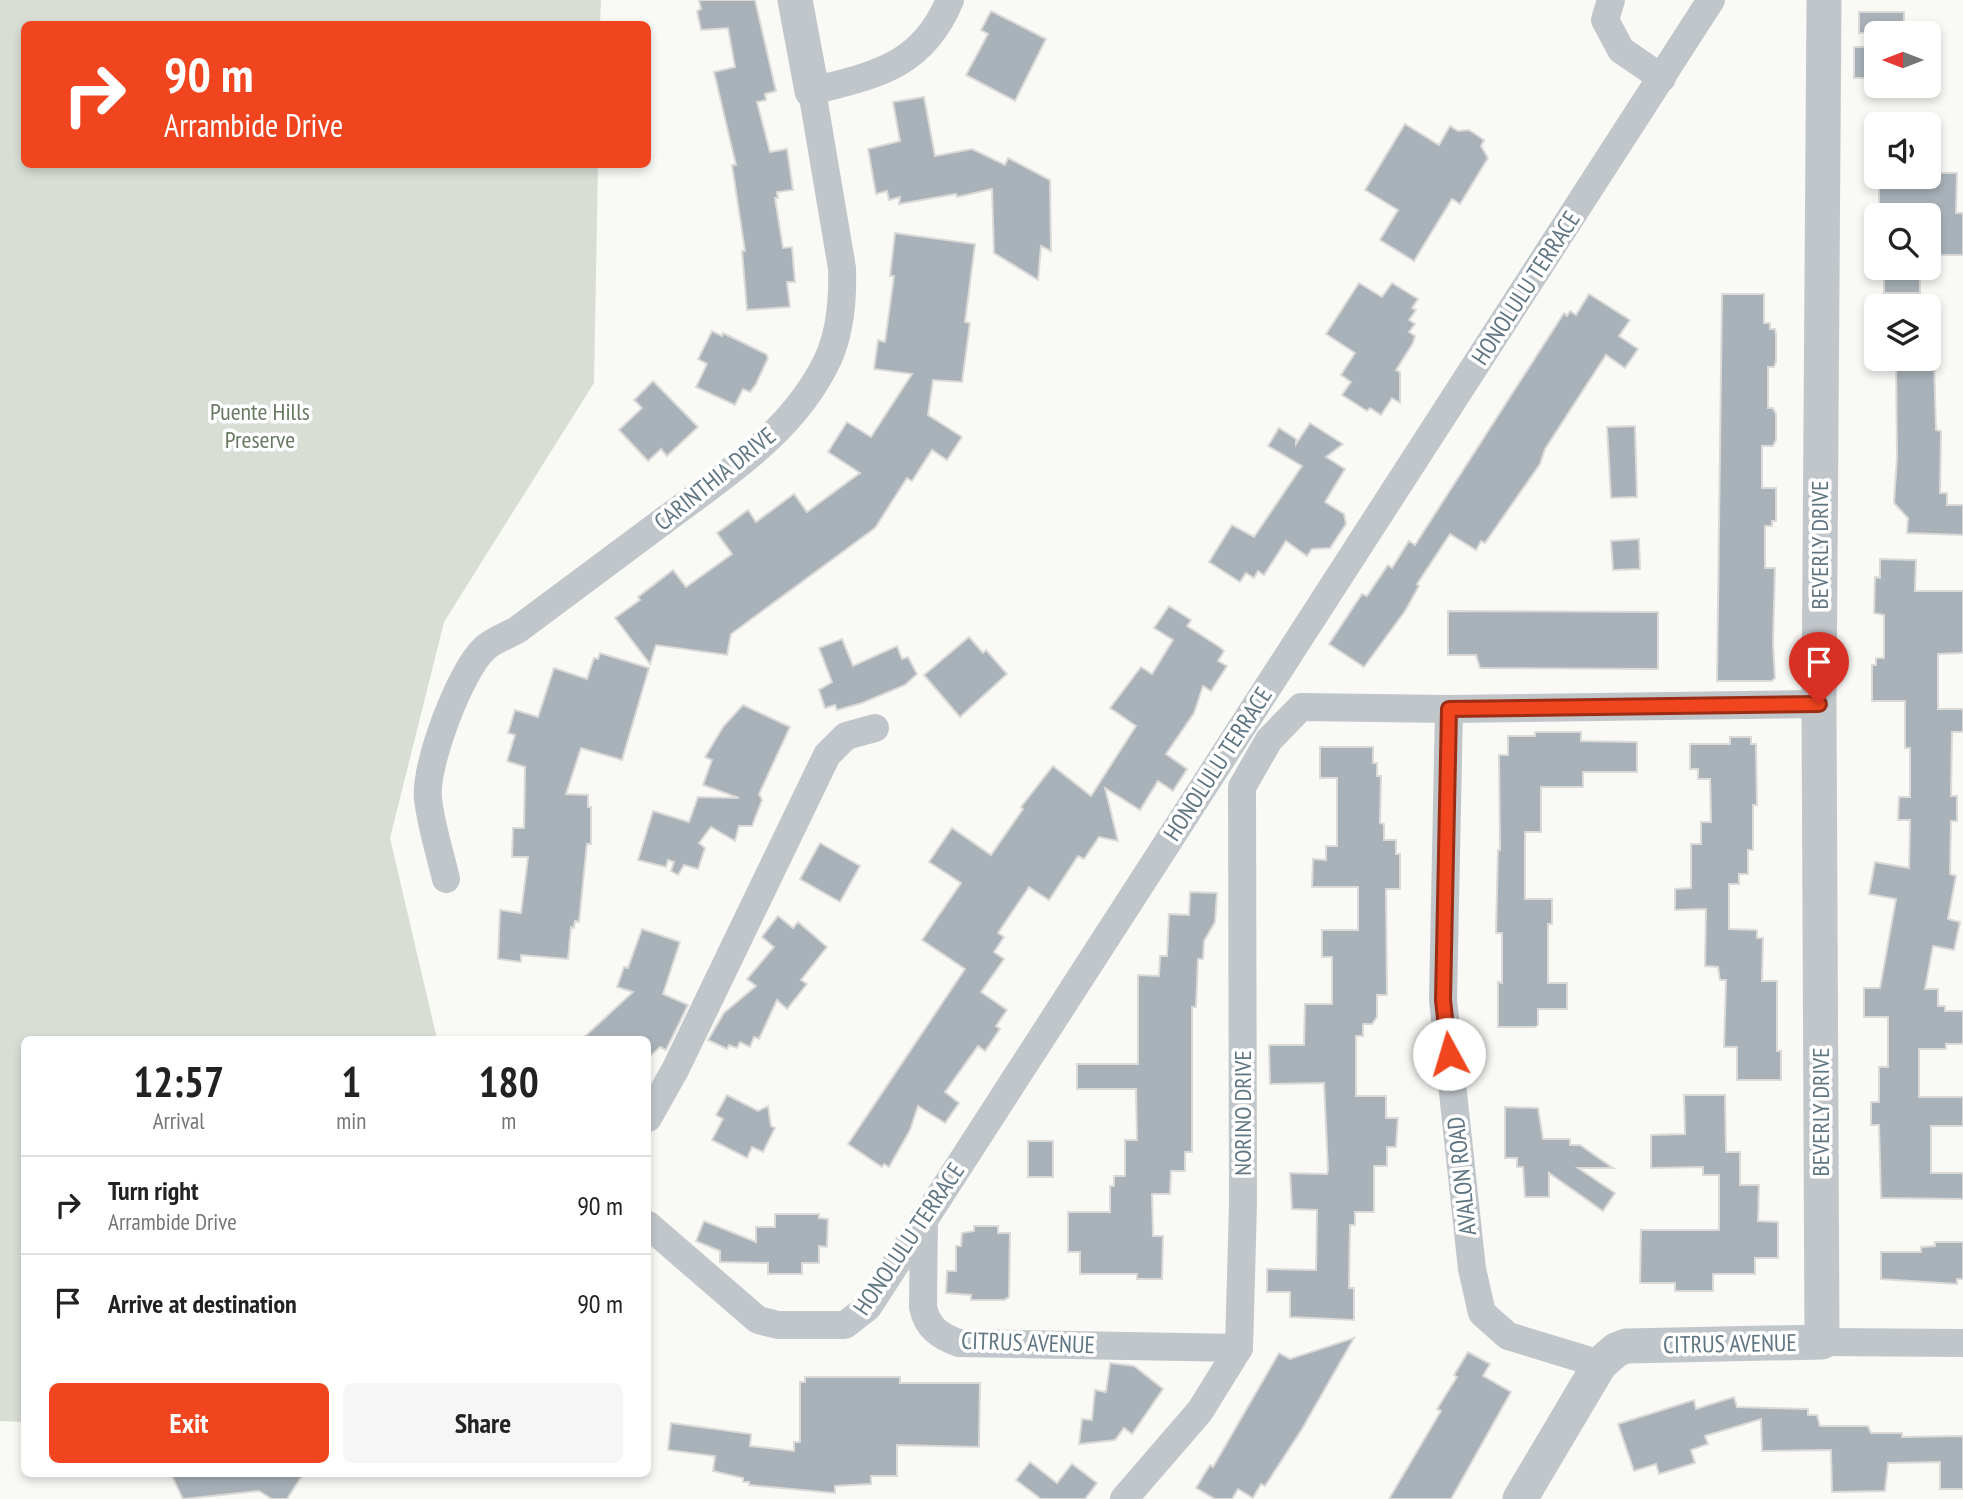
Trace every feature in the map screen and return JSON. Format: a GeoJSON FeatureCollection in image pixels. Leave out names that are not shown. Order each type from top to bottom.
{"type":"FeatureCollection","features":[{"type":"Feature","properties":{"kind":"street","name":"CARINTHIA DRIVE"},"geometry":{"type":"LineString","coordinates":[[446,879],[428,798],[429,781],[442,730],[473,663],[485,648],[517,630],[760,448],[797,408],[828,360],[840,317],[842,268],[795,0]]}},
{"type":"Feature","properties":{"kind":"street"},"geometry":{"type":"LineString","coordinates":[[812,91],[882,73],[898,64],[928,39],[950,0]]}},
{"type":"Feature","properties":{"kind":"street"},"geometry":{"type":"LineString","coordinates":[[1611,0],[1605,20],[1621,50],[1662,78]]}},
{"type":"Feature","properties":{"kind":"street","name":"HONOLULU TERRACE"},"geometry":{"type":"LineString","coordinates":[[651,1228],[749,1316],[778,1325],[838,1325],[852,1322],[868,1307],[1711,0]]}},
{"type":"Feature","properties":{"kind":"street","name":"BEVERLY DRIVE"},"geometry":{"type":"LineString","coordinates":[[1822,1342],[1819,704],[1824,0]]}},
{"type":"Feature","properties":{"kind":"street"},"geometry":{"type":"LineString","coordinates":[[1449,709],[1819,704]]}},
{"type":"Feature","properties":{"kind":"street","name":"NORINO DRIVE"},"geometry":{"type":"LineString","coordinates":[[1239,1348],[1243,1204],[1242,787],[1269,740],[1301,708],[1449,709]]}},
{"type":"Feature","properties":{"kind":"street","name":"AVALON ROAD"},"geometry":{"type":"LineString","coordinates":[[1449,709],[1443,1000],[1472,1269],[1482,1313],[1508,1336],[1600,1364]]}},
{"type":"Feature","properties":{"kind":"street"},"geometry":{"type":"LineString","coordinates":[[651,1113],[675,1070],[827,755],[846,736],[875,728]]}},
{"type":"Feature","properties":{"kind":"street","name":"CITRUS AVENUE"},"geometry":{"type":"LineString","coordinates":[[924,1219],[923,1307],[926,1320],[944,1338],[958,1343],[1239,1348]]}},
{"type":"Feature","properties":{"kind":"street","name":"CITRUS AVENUE"},"geometry":{"type":"LineString","coordinates":[[1600,1364],[1616,1350],[1626,1346],[1822,1342],[1963,1343]]}},
{"type":"Feature","properties":{"kind":"street"},"geometry":{"type":"LineString","coordinates":[[1124,1499],[1200,1411],[1239,1348]]}},
{"type":"Feature","properties":{"kind":"street"},"geometry":{"type":"LineString","coordinates":[[1520,1499],[1600,1364]]}},
{"type":"Feature","properties":{"kind":"green space","name":"Puente Hills Preserve"},"geometry":{"type":"Polygon","coordinates":[[[0,0],[601,0],[600,21],[21,21],[21,168],[598,168],[594,383],[444,622],[390,838],[436,1036],[21,1036],[21,1422],[0,1421],[0,0]]]}},
{"type":"Feature","properties":{"kind":"building"},"geometry":{"type":"Polygon","coordinates":[[[699,0],[755,0],[776,91],[765,94],[766,100],[757,102],[770,152],[787,149],[793,190],[777,192],[778,198],[775,198],[783,248],[792,247],[795,282],[787,282],[790,307],[747,310],[742,251],[745,251],[732,165],[736,165],[714,72],[735,67],[728,28],[701,30],[697,11],[701,9],[699,0]]]}},
{"type":"Feature","properties":{"kind":"building"},"geometry":{"type":"Polygon","coordinates":[[[991,11],[1046,39],[1015,101],[966,75],[988,34],[981,30],[991,11]]]}},
{"type":"Feature","properties":{"kind":"building"},"geometry":{"type":"Polygon","coordinates":[[[1859,12],[1904,12],[1904,21],[1864,21],[1864,33],[1859,33],[1859,12]]]}},
{"type":"Feature","properties":{"kind":"building"},"geometry":{"type":"Polygon","coordinates":[[[1854,47],[1864,47],[1864,78],[1854,78],[1854,47]]]}},
{"type":"Feature","properties":{"kind":"building"},"geometry":{"type":"Polygon","coordinates":[[[924,97],[935,156],[972,149],[1005,165],[1008,158],[1050,180],[1051,251],[1041,246],[1038,280],[994,253],[992,189],[957,197],[956,194],[899,204],[900,197],[889,200],[887,191],[876,194],[868,149],[900,141],[893,102],[924,97]]]}},
{"type":"Feature","properties":{"kind":"building"},"geometry":{"type":"Polygon","coordinates":[[[1405,124],[1439,145],[1450,126],[1458,131],[1469,130],[1484,140],[1481,146],[1488,158],[1460,204],[1452,199],[1414,261],[1380,240],[1398,210],[1365,190],[1405,124]]]}},
{"type":"Feature","properties":{"kind":"building"},"geometry":{"type":"Polygon","coordinates":[[[1941,173],[1957,173],[1956,213],[1963,213],[1963,255],[1941,255],[1941,203],[1879,203],[1879,189],[1941,189],[1941,173]]]}},
{"type":"Feature","properties":{"kind":"building"},"geometry":{"type":"Polygon","coordinates":[[[895,233],[975,244],[965,322],[970,323],[962,382],[933,380],[928,415],[962,437],[947,460],[932,450],[912,481],[907,478],[875,528],[731,634],[727,655],[656,645],[650,664],[615,618],[640,600],[638,597],[673,570],[686,587],[732,554],[717,533],[748,510],[756,522],[794,494],[807,512],[860,473],[828,452],[847,422],[871,437],[912,374],[874,369],[878,340],[885,342],[894,276],[890,276],[895,233]]]}},
{"type":"Feature","properties":{"kind":"building"},"geometry":{"type":"Polygon","coordinates":[[[1884,280],[1920,280],[1920,293],[1884,293],[1884,280]]]}},
{"type":"Feature","properties":{"kind":"building"},"geometry":{"type":"Polygon","coordinates":[[[1359,283],[1382,297],[1392,283],[1418,299],[1412,308],[1416,310],[1409,320],[1415,324],[1409,332],[1415,336],[1413,343],[1396,370],[1400,372],[1400,403],[1392,398],[1381,415],[1370,408],[1367,411],[1342,395],[1351,382],[1341,375],[1355,353],[1326,334],[1359,283]]]}},
{"type":"Feature","properties":{"kind":"building"},"geometry":{"type":"Polygon","coordinates":[[[1589,294],[1630,320],[1619,336],[1638,349],[1625,368],[1606,355],[1545,449],[1540,464],[1485,543],[1481,541],[1476,550],[1450,534],[1417,584],[1419,586],[1405,611],[1364,667],[1329,644],[1362,594],[1367,596],[1388,565],[1392,568],[1409,541],[1415,545],[1564,313],[1567,316],[1570,311],[1576,315],[1589,294]]]}},
{"type":"Feature","properties":{"kind":"building"},"geometry":{"type":"Polygon","coordinates":[[[1722,294],[1764,294],[1764,323],[1770,323],[1770,329],[1775,329],[1776,334],[1776,361],[1774,367],[1768,367],[1768,408],[1773,408],[1776,414],[1776,440],[1773,446],[1762,446],[1762,488],[1776,488],[1776,521],[1772,521],[1772,526],[1765,526],[1765,568],[1775,568],[1775,678],[1772,681],[1717,681],[1722,294]]]}},
{"type":"Feature","properties":{"kind":"building"},"geometry":{"type":"Polygon","coordinates":[[[712,331],[722,336],[723,333],[766,354],[768,358],[756,384],[750,392],[743,389],[735,405],[696,387],[707,364],[698,359],[712,331]]]}},
{"type":"Feature","properties":{"kind":"building"},"geometry":{"type":"Polygon","coordinates":[[[1896,371],[1934,371],[1936,430],[1941,431],[1940,493],[1947,493],[1947,505],[1963,505],[1963,535],[1907,533],[1908,518],[1894,503],[1897,457],[1896,371]]]}},
{"type":"Feature","properties":{"kind":"building"},"geometry":{"type":"Polygon","coordinates":[[[653,381],[698,427],[667,456],[661,449],[648,461],[619,430],[642,408],[634,400],[653,381]]]}},
{"type":"Feature","properties":{"kind":"building"},"geometry":{"type":"Polygon","coordinates":[[[1310,423],[1343,444],[1326,457],[1345,469],[1325,502],[1344,514],[1346,524],[1330,548],[1312,549],[1307,556],[1286,541],[1264,575],[1258,571],[1254,578],[1246,573],[1240,582],[1209,562],[1232,525],[1254,537],[1302,466],[1268,446],[1279,428],[1296,439],[1296,444],[1310,423]]]}},
{"type":"Feature","properties":{"kind":"building"},"geometry":{"type":"Polygon","coordinates":[[[1635,426],[1637,497],[1611,498],[1607,427],[1635,426]]]}},
{"type":"Feature","properties":{"kind":"building"},"geometry":{"type":"Polygon","coordinates":[[[1639,539],[1640,569],[1613,570],[1611,541],[1639,539]]]}},
{"type":"Feature","properties":{"kind":"building"},"geometry":{"type":"Polygon","coordinates":[[[1880,559],[1916,560],[1915,591],[1963,591],[1963,653],[1938,654],[1938,709],[1963,709],[1963,732],[1952,732],[1951,796],[1957,796],[1957,821],[1951,821],[1950,874],[1956,876],[1948,919],[1960,922],[1954,950],[1933,946],[1925,989],[1938,989],[1938,1006],[1945,1006],[1945,1011],[1963,1011],[1963,1044],[1946,1044],[1946,1049],[1919,1049],[1919,1097],[1963,1097],[1963,1126],[1931,1126],[1931,1173],[1963,1173],[1963,1199],[1881,1198],[1879,1125],[1871,1125],[1871,1102],[1879,1102],[1879,1067],[1888,1067],[1888,1017],[1864,1017],[1864,988],[1880,988],[1896,899],[1869,894],[1875,862],[1909,868],[1910,820],[1898,820],[1899,797],[1910,797],[1910,748],[1905,748],[1905,701],[1872,701],[1872,665],[1876,665],[1876,658],[1884,658],[1884,615],[1874,613],[1875,577],[1880,578],[1880,559]]]}},
{"type":"Feature","properties":{"kind":"building"},"geometry":{"type":"Polygon","coordinates":[[[1169,606],[1191,620],[1187,626],[1224,651],[1218,661],[1227,666],[1211,691],[1203,686],[1194,713],[1166,754],[1187,769],[1173,791],[1158,781],[1140,810],[1105,788],[1118,841],[1099,837],[1084,859],[1078,856],[1049,900],[1029,887],[998,933],[1004,937],[994,952],[1004,959],[981,992],[1007,1010],[996,1026],[1000,1029],[985,1051],[978,1046],[945,1092],[959,1103],[945,1123],[918,1106],[910,1130],[889,1167],[884,1164],[882,1167],[848,1144],[965,969],[922,940],[961,883],[929,862],[952,828],[991,855],[1023,809],[1021,807],[1053,766],[1091,796],[1136,726],[1110,708],[1141,667],[1152,674],[1173,640],[1154,628],[1169,606]]]}},
{"type":"Feature","properties":{"kind":"building"},"geometry":{"type":"Polygon","coordinates":[[[1448,611],[1658,612],[1658,669],[1480,668],[1476,655],[1448,655],[1448,611]]]}},
{"type":"Feature","properties":{"kind":"building"},"geometry":{"type":"Polygon","coordinates":[[[969,637],[983,653],[986,650],[1007,674],[960,717],[924,675],[969,637]]]}},
{"type":"Feature","properties":{"kind":"building"},"geometry":{"type":"Polygon","coordinates":[[[842,639],[853,666],[897,646],[902,659],[908,657],[917,674],[905,685],[862,703],[837,710],[835,705],[825,708],[819,690],[832,682],[819,648],[842,639]]]}},
{"type":"Feature","properties":{"kind":"building"},"geometry":{"type":"Polygon","coordinates":[[[600,653],[649,668],[622,760],[581,748],[566,794],[588,795],[588,807],[591,807],[591,844],[587,844],[579,922],[575,921],[574,928],[571,927],[568,959],[521,955],[521,962],[498,959],[500,910],[521,913],[528,857],[512,857],[513,828],[524,828],[525,767],[507,761],[515,735],[508,733],[515,710],[538,717],[554,668],[587,679],[594,658],[598,659],[600,653]]]}},
{"type":"Feature","properties":{"kind":"building"},"geometry":{"type":"Polygon","coordinates":[[[743,705],[790,727],[759,794],[762,800],[752,826],[739,826],[735,841],[711,827],[699,843],[705,848],[698,869],[684,865],[678,875],[671,871],[674,862],[668,860],[666,867],[638,860],[653,811],[689,822],[698,797],[739,798],[703,785],[712,760],[705,757],[723,727],[743,705]]]}},
{"type":"Feature","properties":{"kind":"building"},"geometry":{"type":"Polygon","coordinates":[[[1535,732],[1581,732],[1581,741],[1637,742],[1637,772],[1583,772],[1583,787],[1541,787],[1541,832],[1525,832],[1525,899],[1552,899],[1552,924],[1548,924],[1548,983],[1567,983],[1567,1009],[1538,1009],[1538,1025],[1535,1027],[1498,1027],[1498,982],[1502,983],[1502,933],[1496,933],[1500,850],[1499,755],[1508,755],[1508,736],[1535,736],[1535,732]]]}},
{"type":"Feature","properties":{"kind":"building"},"geometry":{"type":"Polygon","coordinates":[[[1730,737],[1751,737],[1751,744],[1756,744],[1757,805],[1753,805],[1753,850],[1748,850],[1748,874],[1739,874],[1739,884],[1729,884],[1729,929],[1757,930],[1757,938],[1763,938],[1762,981],[1777,981],[1777,1051],[1781,1051],[1781,1080],[1737,1080],[1737,1047],[1724,1047],[1726,980],[1720,980],[1718,967],[1705,966],[1706,909],[1675,910],[1675,889],[1691,888],[1691,844],[1701,844],[1701,822],[1711,822],[1710,779],[1698,779],[1698,769],[1690,769],[1690,744],[1730,744],[1730,737]]]}},
{"type":"Feature","properties":{"kind":"building"},"geometry":{"type":"Polygon","coordinates":[[[1320,747],[1373,747],[1373,763],[1377,763],[1377,776],[1381,776],[1380,823],[1384,824],[1384,840],[1396,840],[1396,854],[1400,854],[1400,889],[1386,889],[1387,995],[1377,995],[1377,1017],[1372,1024],[1363,1024],[1363,1036],[1356,1036],[1356,1096],[1386,1096],[1386,1118],[1398,1118],[1396,1147],[1387,1147],[1387,1166],[1374,1166],[1374,1212],[1355,1212],[1355,1225],[1350,1225],[1349,1288],[1354,1288],[1354,1320],[1290,1317],[1290,1292],[1267,1292],[1267,1269],[1316,1270],[1317,1210],[1292,1209],[1290,1173],[1327,1174],[1328,1170],[1324,1083],[1270,1084],[1269,1045],[1304,1045],[1305,1004],[1332,1004],[1332,957],[1322,957],[1322,930],[1358,930],[1358,887],[1312,887],[1313,859],[1326,860],[1326,846],[1337,846],[1337,778],[1320,778],[1320,747]]]}},
{"type":"Feature","properties":{"kind":"building"},"geometry":{"type":"Polygon","coordinates":[[[820,843],[860,866],[840,902],[800,879],[820,843]]]}},
{"type":"Feature","properties":{"kind":"building"},"geometry":{"type":"Polygon","coordinates":[[[1190,892],[1217,893],[1215,922],[1204,941],[1203,959],[1198,959],[1196,1007],[1192,1007],[1192,1152],[1185,1152],[1185,1171],[1171,1171],[1170,1194],[1152,1194],[1153,1236],[1163,1236],[1162,1279],[1137,1279],[1137,1274],[1080,1274],[1080,1252],[1068,1252],[1068,1212],[1110,1212],[1110,1186],[1114,1186],[1114,1176],[1125,1176],[1125,1140],[1137,1140],[1136,1089],[1077,1089],[1077,1064],[1138,1064],[1138,975],[1159,976],[1160,956],[1167,956],[1169,914],[1189,915],[1190,892]]]}},
{"type":"Feature","properties":{"kind":"building"},"geometry":{"type":"Polygon","coordinates":[[[778,916],[793,928],[798,922],[827,947],[801,980],[807,984],[787,1009],[777,1000],[759,1039],[754,1037],[750,1047],[740,1042],[737,1048],[729,1045],[727,1049],[708,1040],[724,1013],[756,986],[747,979],[774,947],[762,937],[778,916]]]}},
{"type":"Feature","properties":{"kind":"building"},"geometry":{"type":"Polygon","coordinates":[[[642,929],[680,942],[663,994],[688,1005],[666,1050],[660,1047],[651,1055],[651,1036],[585,1036],[633,992],[617,987],[624,967],[628,968],[642,929]]]}},
{"type":"Feature","properties":{"kind":"building"},"geometry":{"type":"Polygon","coordinates":[[[727,1095],[758,1111],[768,1106],[771,1126],[775,1128],[763,1152],[752,1147],[747,1158],[712,1140],[723,1119],[716,1115],[727,1095]]]}},
{"type":"Feature","properties":{"kind":"building"},"geometry":{"type":"Polygon","coordinates":[[[1684,1095],[1725,1095],[1726,1152],[1740,1152],[1740,1185],[1759,1185],[1758,1221],[1778,1222],[1778,1258],[1755,1258],[1755,1274],[1713,1274],[1713,1291],[1675,1291],[1675,1283],[1640,1283],[1641,1230],[1719,1230],[1719,1175],[1703,1175],[1703,1167],[1651,1168],[1651,1135],[1685,1134],[1684,1095]]]}},
{"type":"Feature","properties":{"kind":"building"},"geometry":{"type":"Polygon","coordinates":[[[1505,1107],[1538,1108],[1543,1139],[1570,1139],[1570,1145],[1580,1145],[1613,1168],[1578,1168],[1615,1193],[1603,1211],[1549,1173],[1549,1197],[1525,1197],[1523,1167],[1517,1167],[1517,1158],[1505,1158],[1505,1107]]]}},
{"type":"Feature","properties":{"kind":"building"},"geometry":{"type":"Polygon","coordinates":[[[1028,1141],[1053,1141],[1053,1177],[1028,1177],[1028,1141]]]}},
{"type":"Feature","properties":{"kind":"building"},"geometry":{"type":"Polygon","coordinates":[[[775,1214],[819,1214],[819,1218],[828,1219],[827,1247],[819,1246],[819,1263],[802,1263],[802,1274],[768,1274],[768,1263],[720,1262],[720,1251],[696,1241],[704,1221],[756,1242],[756,1227],[775,1227],[775,1214]]]}},
{"type":"Feature","properties":{"kind":"building"},"geometry":{"type":"Polygon","coordinates":[[[974,1226],[998,1226],[998,1233],[1010,1233],[1009,1297],[1004,1300],[971,1300],[971,1295],[946,1293],[947,1271],[956,1271],[956,1246],[961,1246],[962,1233],[974,1231],[974,1226]]]}},
{"type":"Feature","properties":{"kind":"building"},"geometry":{"type":"Polygon","coordinates":[[[1935,1242],[1963,1242],[1963,1279],[1957,1279],[1957,1284],[1881,1279],[1881,1252],[1921,1252],[1921,1247],[1935,1246],[1935,1242]]]}},
{"type":"Feature","properties":{"kind":"building"},"geometry":{"type":"Polygon","coordinates":[[[1354,1338],[1302,1429],[1265,1486],[1261,1484],[1253,1498],[1238,1489],[1232,1499],[1215,1499],[1196,1488],[1210,1465],[1213,1467],[1279,1353],[1290,1359],[1354,1338]]]}},
{"type":"Feature","properties":{"kind":"building"},"geometry":{"type":"Polygon","coordinates":[[[1468,1352],[1490,1364],[1483,1376],[1511,1392],[1451,1499],[1389,1499],[1441,1411],[1437,1409],[1457,1377],[1454,1375],[1468,1352]]]}},
{"type":"Feature","properties":{"kind":"building"},"geometry":{"type":"Polygon","coordinates":[[[1110,1363],[1134,1366],[1163,1389],[1132,1434],[1124,1428],[1115,1440],[1079,1444],[1082,1419],[1092,1420],[1095,1390],[1106,1392],[1110,1363]]]}},
{"type":"Feature","properties":{"kind":"building"},"geometry":{"type":"Polygon","coordinates":[[[805,1377],[900,1377],[900,1383],[980,1383],[979,1447],[897,1445],[897,1476],[871,1476],[871,1484],[835,1486],[835,1493],[749,1485],[749,1482],[743,1482],[743,1478],[713,1471],[715,1456],[668,1450],[671,1423],[751,1434],[750,1446],[794,1451],[794,1442],[800,1442],[800,1382],[805,1382],[805,1377]]]}},
{"type":"Feature","properties":{"kind":"building"},"geometry":{"type":"Polygon","coordinates":[[[1734,1397],[1737,1407],[1808,1409],[1808,1415],[1817,1415],[1820,1426],[1868,1426],[1871,1433],[1902,1433],[1902,1437],[1963,1436],[1963,1489],[1940,1489],[1940,1462],[1888,1463],[1885,1491],[1832,1492],[1831,1450],[1762,1451],[1761,1419],[1705,1436],[1708,1444],[1691,1450],[1695,1463],[1659,1474],[1656,1464],[1634,1471],[1618,1424],[1694,1400],[1696,1409],[1734,1397]]]}},
{"type":"Feature","properties":{"kind":"building"},"geometry":{"type":"Polygon","coordinates":[[[1030,1462],[1057,1483],[1072,1464],[1097,1483],[1085,1499],[1041,1499],[1016,1480],[1030,1462]]]}},
{"type":"Feature","properties":{"kind":"building"},"geometry":{"type":"Polygon","coordinates":[[[172,1477],[301,1477],[287,1499],[272,1499],[259,1491],[183,1499],[172,1477]]]}},
{"type":"Feature","properties":{"kind":"route"},"geometry":{"type":"LineString","coordinates":[[1449,1054],[1443,1000],[1449,709],[1819,704]]}}]}
